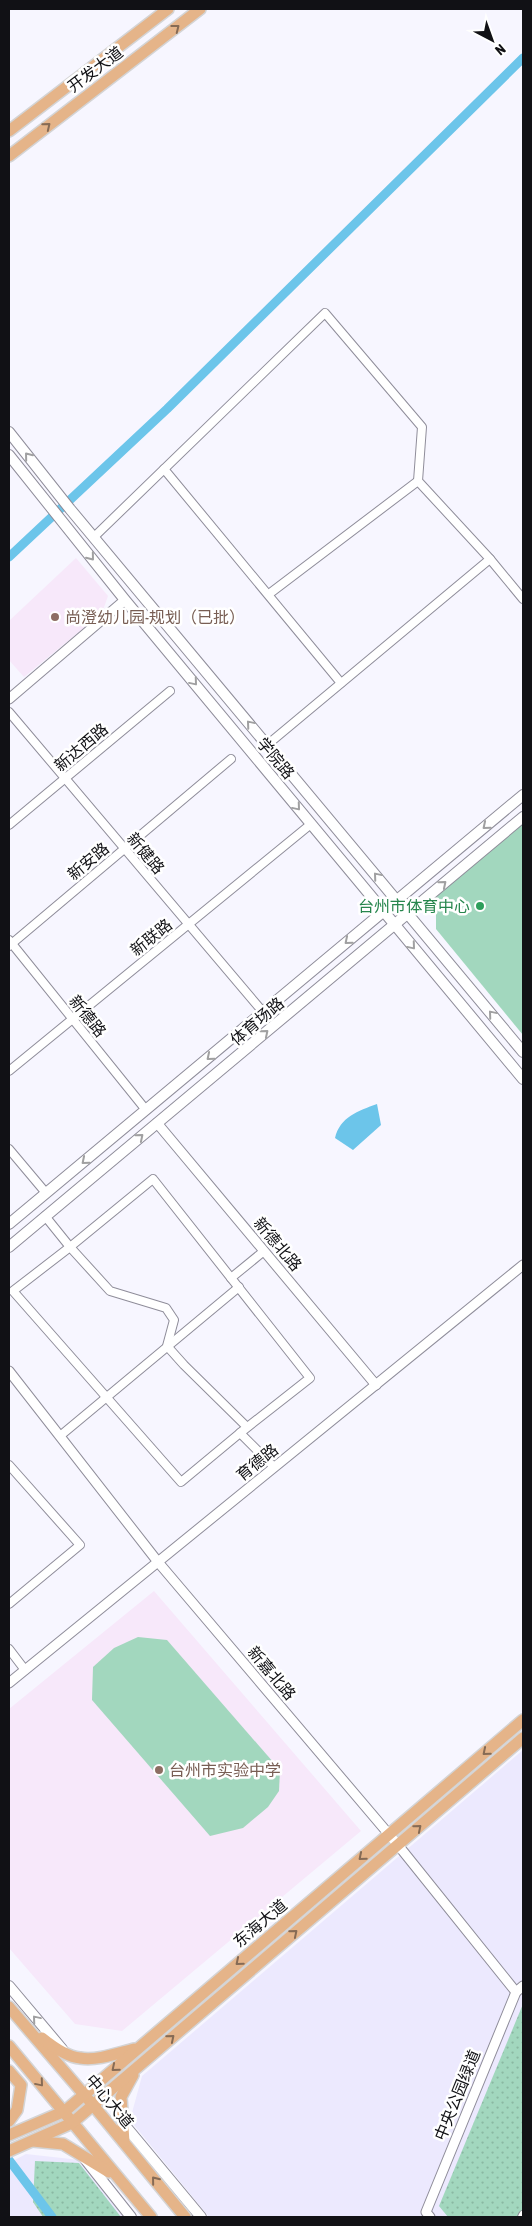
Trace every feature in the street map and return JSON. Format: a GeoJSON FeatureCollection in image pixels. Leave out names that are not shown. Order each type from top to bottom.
{"type":"FeatureCollection","features":[{"type":"Feature","properties":{"kind":"main road","name":"开发大道"},"geometry":{"type":"LineString","coordinates":[[9,156],[200,9]]}},
{"type":"Feature","properties":{"kind":"main road","name":"开发大道"},"geometry":{"type":"LineString","coordinates":[[9,131],[163,10]]}},
{"type":"Feature","properties":{"kind":"main road","name":"学院路"},"geometry":{"type":"LineString","coordinates":[[9,432],[70,509],[523,1052]]}},
{"type":"Feature","properties":{"kind":"main road","name":"学院路"},"geometry":{"type":"LineString","coordinates":[[9,455],[126,600],[523,1079]]}},
{"type":"Feature","properties":{"kind":"main road"},"geometry":{"type":"LineString","coordinates":[[9,1224],[523,794]]}},
{"type":"Feature","properties":{"kind":"main road","name":"体育场路"},"geometry":{"type":"LineString","coordinates":[[9,1247],[396,926],[408,913],[523,817]]}},
{"type":"Feature","properties":{"kind":"main road","name":"东海大道"},"geometry":{"type":"LineString","coordinates":[[9,2135],[63,2111],[523,1720]]}},
{"type":"Feature","properties":{"kind":"main road","name":"东海大道"},"geometry":{"type":"LineString","coordinates":[[13,2149],[72,2123],[523,1738]]}},
{"type":"Feature","properties":{"kind":"main road"},"geometry":{"type":"LineString","coordinates":[[9,1986],[64,2052]]}},
{"type":"Feature","properties":{"kind":"main road","name":"中心大道"},"geometry":{"type":"LineString","coordinates":[[9,2006],[186,2217]]}},
{"type":"Feature","properties":{"kind":"main road"},"geometry":{"type":"LineString","coordinates":[[26,2027],[56,2049],[80,2058],[109,2056],[138,2048]]}},
{"type":"Feature","properties":{"kind":"main road"},"geometry":{"type":"LineString","coordinates":[[9,2046],[151,2217]]}},
{"type":"Feature","properties":{"kind":"main road"},"geometry":{"type":"LineString","coordinates":[[124,2142],[121,2097],[129,2080],[143,2062]]}},
{"type":"Feature","properties":{"kind":"main road"},"geometry":{"type":"LineString","coordinates":[[9,2071],[21,2085],[17,2110],[9,2121]]}},
{"type":"Feature","properties":{"kind":"main road"},"geometry":{"type":"LineString","coordinates":[[122,2122],[201,2217]]}},
{"type":"Feature","properties":{"kind":"main road"},"geometry":{"type":"LineString","coordinates":[[32,2140],[62,2144],[117,2176]]}},
{"type":"Feature","properties":{"kind":"main road"},"geometry":{"type":"LineString","coordinates":[[84,2158],[131,2217]]}},
{"type":"Feature","properties":{"kind":"street"},"geometry":{"type":"LineString","coordinates":[[94,537],[325,314],[422,428],[418,480],[490,559],[523,599]]}},
{"type":"Feature","properties":{"kind":"street"},"geometry":{"type":"LineString","coordinates":[[164,469],[269,594],[340,683]]}},
{"type":"Feature","properties":{"kind":"street"},"geometry":{"type":"LineString","coordinates":[[269,594],[418,480]]}},
{"type":"Feature","properties":{"kind":"street"},"geometry":{"type":"LineString","coordinates":[[267,744],[490,559]]}},
{"type":"Feature","properties":{"kind":"street"},"geometry":{"type":"LineString","coordinates":[[9,699],[126,600]]}},
{"type":"Feature","properties":{"kind":"street","name":"新达西路"},"geometry":{"type":"LineString","coordinates":[[9,825],[170,691]]}},
{"type":"Feature","properties":{"kind":"street","name":"新健路"},"geometry":{"type":"LineString","coordinates":[[9,712],[263,1012]]}},
{"type":"Feature","properties":{"kind":"street","name":"新安路"},"geometry":{"type":"LineString","coordinates":[[10,943],[231,759]]}},
{"type":"Feature","properties":{"kind":"street","name":"新联路"},"geometry":{"type":"LineString","coordinates":[[9,1072],[311,824]]}},
{"type":"Feature","properties":{"kind":"street","name":"新德路"},"geometry":{"type":"LineString","coordinates":[[10,943],[146,1110]]}},
{"type":"Feature","properties":{"kind":"street","name":"新德北路"},"geometry":{"type":"LineString","coordinates":[[157,1123],[376,1385]]}},
{"type":"Feature","properties":{"kind":"street"},"geometry":{"type":"LineString","coordinates":[[9,1149],[46,1193]]}},
{"type":"Feature","properties":{"kind":"street"},"geometry":{"type":"LineString","coordinates":[[153,1179],[310,1378],[181,1482],[13,1291],[70,1247],[153,1179]]}},
{"type":"Feature","properties":{"kind":"street"},"geometry":{"type":"LineString","coordinates":[[45,1216],[110,1291],[166,1308],[174,1320],[167,1346]]}},
{"type":"Feature","properties":{"kind":"street"},"geometry":{"type":"LineString","coordinates":[[232,1278],[264,1251]]}},
{"type":"Feature","properties":{"kind":"street","name":"育德路"},"geometry":{"type":"LineString","coordinates":[[9,1683],[523,1265]]}},
{"type":"Feature","properties":{"kind":"street"},"geometry":{"type":"LineString","coordinates":[[60,1436],[238,1287]]}},
{"type":"Feature","properties":{"kind":"street"},"geometry":{"type":"LineString","coordinates":[[167,1346],[247,1427]]}},
{"type":"Feature","properties":{"kind":"street","name":"新嘉北路"},"geometry":{"type":"LineString","coordinates":[[9,1371],[158,1562],[389,1834],[516,1992]]}},
{"type":"Feature","properties":{"kind":"street"},"geometry":{"type":"LineString","coordinates":[[240,1433],[274,1467]]}},
{"type":"Feature","properties":{"kind":"street"},"geometry":{"type":"LineString","coordinates":[[9,1465],[80,1545],[9,1604]]}},
{"type":"Feature","properties":{"kind":"street"},"geometry":{"type":"LineString","coordinates":[[9,1649],[25,1670]]}},
{"type":"Feature","properties":{"kind":"street","name":"中央公园绿道"},"geometry":{"type":"LineString","coordinates":[[425,2215],[516,1992],[523,1986]]}},
{"type":"Feature","properties":{"kind":"shaded area","name":"尚澄幼儿园-规划（已批）"},"geometry":{"type":"Polygon","coordinates":[[[76,558],[108,596],[102,613],[24,677],[9,660],[9,621],[76,558]]]}},
{"type":"Feature","properties":{"kind":"shaded area","name":"台州市实验中学"},"geometry":{"type":"Polygon","coordinates":[[[154,1591],[361,1831],[122,2031],[75,2024],[9,1948],[9,1709],[154,1591]]]}},
{"type":"Feature","properties":{"kind":"shaded area"},"geometry":{"type":"Polygon","coordinates":[[[523,1750],[523,2217],[209,2217],[130,2120],[142,2076],[523,1750]]]}},
{"type":"Feature","properties":{"kind":"shaded area"},"geometry":{"type":"Polygon","coordinates":[[[26,2154],[80,2160],[126,2217],[9,2217],[9,2163],[26,2154]]]}},
{"type":"Feature","properties":{"kind":"green space","name":"台州市体育中心"},"geometry":{"type":"Polygon","coordinates":[[[523,811],[523,1035],[436,929],[436,883],[523,811]]]}},
{"type":"Feature","properties":{"kind":"green space"},"geometry":{"type":"Polygon","coordinates":[[[138,1637],[167,1640],[280,1770],[279,1791],[268,1807],[243,1828],[210,1836],[92,1700],[93,1667],[114,1648],[138,1637]]]}},
{"type":"Feature","properties":{"kind":"green space"},"geometry":{"type":"Polygon","coordinates":[[[523,2004],[523,2217],[448,2217],[439,2206],[523,2004]]]}},
{"type":"Feature","properties":{"kind":"green space"},"geometry":{"type":"Polygon","coordinates":[[[35,2161],[79,2163],[121,2217],[43,2217],[33,2202],[35,2161]]]}},
{"type":"Feature","properties":{"kind":"water"},"geometry":{"type":"Polygon","coordinates":[[[377,1104],[381,1125],[353,1150],[335,1138],[337,1131],[345,1120],[357,1112],[377,1104]]]}},
{"type":"Feature","properties":{"kind":"waterway"},"geometry":{"type":"LineString","coordinates":[[9,557],[167,409],[523,58]]}},
{"type":"Feature","properties":{"kind":"waterway"},"geometry":{"type":"LineString","coordinates":[[9,2160],[52,2217]]}},
{"type":"Feature","properties":{"kind":"place","name":"尚澄幼儿园-规划（已批）"},"geometry":{"type":"Point","coordinates":[55,617]}},
{"type":"Feature","properties":{"kind":"place","name":"台州市体育中心"},"geometry":{"type":"Point","coordinates":[480,906]}},
{"type":"Feature","properties":{"kind":"place","name":"台州市实验中学"},"geometry":{"type":"Point","coordinates":[159,1770]}}]}
